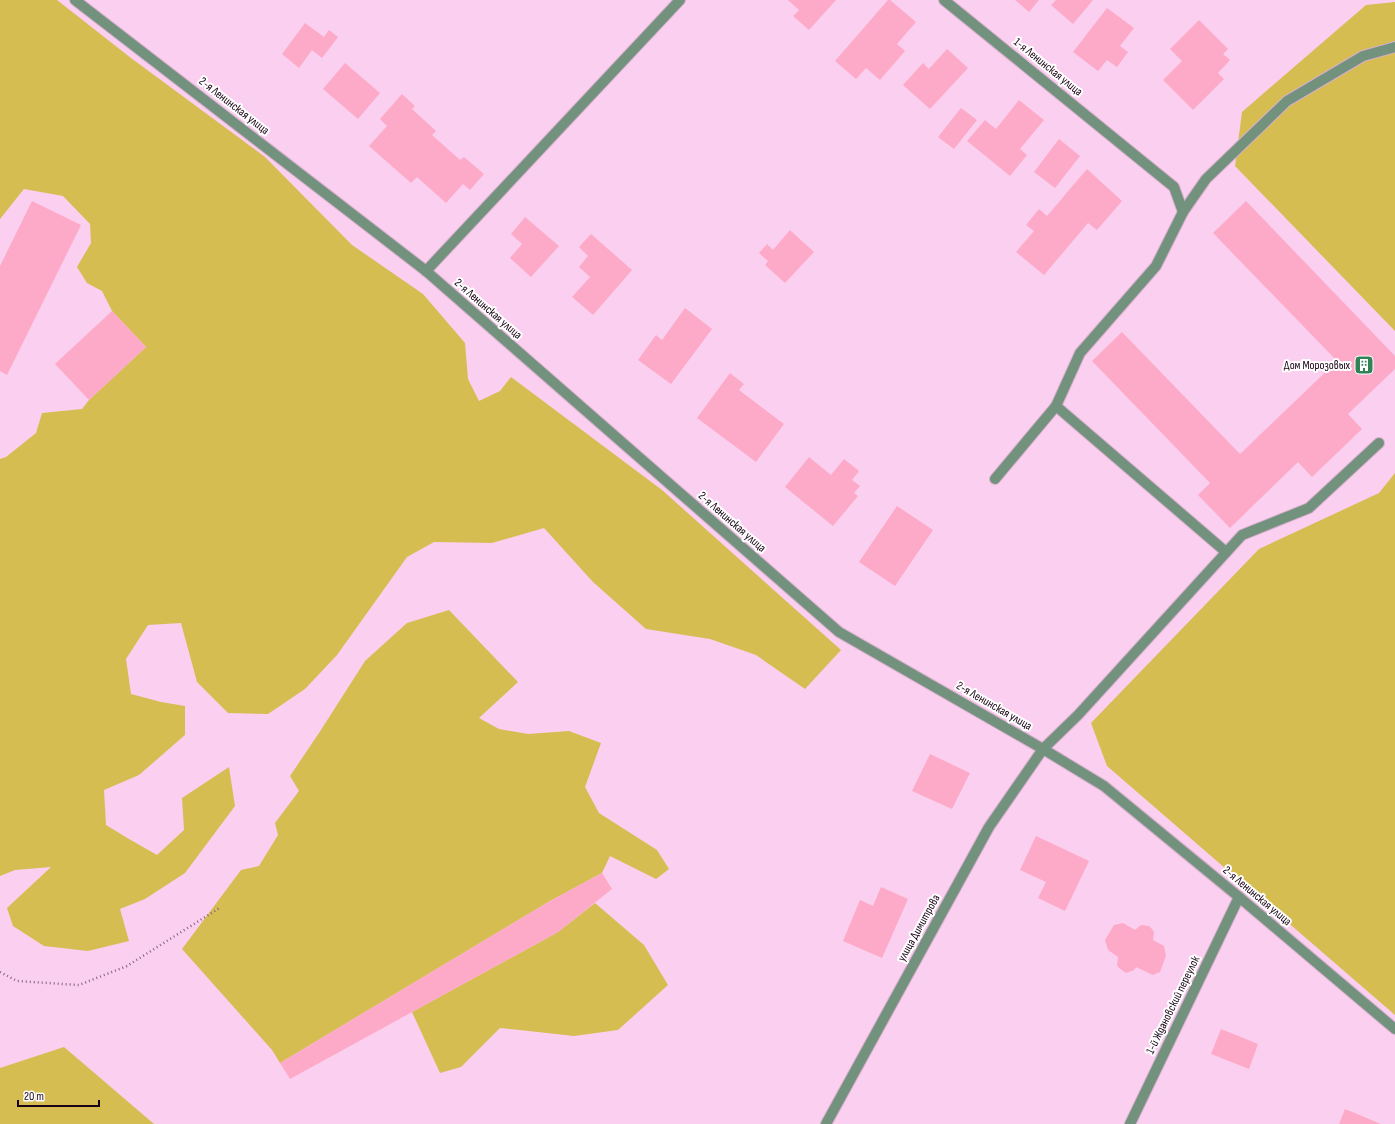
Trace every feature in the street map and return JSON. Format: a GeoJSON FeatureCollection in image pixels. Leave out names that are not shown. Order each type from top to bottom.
{"type":"FeatureCollection","features":[{"type":"Feature","properties":{"kind":"street","name":"2-я Ленинская улица"},"geometry":{"type":"LineString","coordinates":[[75,0],[426,272],[839,632],[1043,749],[1104,786],[1239,897],[1395,1029]]}},
{"type":"Feature","properties":{"kind":"street"},"geometry":{"type":"LineString","coordinates":[[426,272],[680,0]]}},
{"type":"Feature","properties":{"kind":"street","name":"1-я Ленинская улица"},"geometry":{"type":"LineString","coordinates":[[944,0],[1174,187],[1183,212]]}},
{"type":"Feature","properties":{"kind":"street"},"geometry":{"type":"LineString","coordinates":[[995,479],[1056,406],[1080,353],[1156,266],[1183,212],[1206,179],[1287,101],[1363,56],[1395,47]]}},
{"type":"Feature","properties":{"kind":"street"},"geometry":{"type":"LineString","coordinates":[[1056,406],[1226,552]]}},
{"type":"Feature","properties":{"kind":"street","name":"улица Димитрова"},"geometry":{"type":"LineString","coordinates":[[826,1124],[989,827],[1043,749],[1078,715],[1242,535],[1309,508],[1379,443]]}},
{"type":"Feature","properties":{"kind":"street","name":"1-й Ждановский переулок"},"geometry":{"type":"LineString","coordinates":[[1130,1124],[1239,897]]}},
{"type":"Feature","properties":{"kind":"path"},"geometry":{"type":"LineString","coordinates":[[0,972],[17,981],[79,985],[127,966],[221,907]]}},
{"type":"Feature","properties":{"kind":"shaded area"},"geometry":{"type":"Polygon","coordinates":[[[0,0],[57,0],[131,58],[265,157],[352,245],[423,294],[465,343],[468,379],[479,401],[500,391],[511,377],[662,490],[841,650],[805,689],[756,655],[710,639],[646,629],[593,582],[544,528],[492,543],[434,542],[407,557],[337,655],[305,689],[268,714],[228,713],[197,682],[181,623],[148,625],[126,659],[131,694],[161,702],[185,706],[185,735],[139,775],[104,790],[106,825],[157,855],[184,830],[182,798],[229,767],[235,806],[185,873],[145,899],[120,909],[129,941],[88,951],[44,946],[13,926],[7,908],[51,867],[15,870],[0,876],[0,459],[6,457],[36,433],[42,413],[82,409],[89,400],[146,347],[112,311],[102,291],[87,283],[77,267],[91,243],[90,224],[63,196],[24,189],[0,219],[0,0]]]}},
{"type":"Feature","properties":{"kind":"shaded area"},"geometry":{"type":"Polygon","coordinates":[[[1395,2],[1395,331],[1235,166],[1242,112],[1366,5],[1395,2]]]}},
{"type":"Feature","properties":{"kind":"shaded area"},"geometry":{"type":"Polygon","coordinates":[[[1395,473],[1395,1015],[1107,766],[1091,723],[1259,549],[1379,493],[1395,473]]]}},
{"type":"Feature","properties":{"kind":"shaded area"},"geometry":{"type":"Polygon","coordinates":[[[449,610],[518,682],[479,718],[499,729],[528,734],[569,731],[601,743],[585,787],[599,813],[657,850],[669,869],[656,879],[610,856],[602,873],[550,901],[280,1063],[272,1050],[182,949],[241,870],[259,866],[278,835],[275,823],[299,791],[290,776],[365,661],[407,623],[449,610]]]}},
{"type":"Feature","properties":{"kind":"shaded area"},"geometry":{"type":"Polygon","coordinates":[[[595,903],[644,945],[668,985],[618,1030],[574,1036],[500,1028],[461,1067],[440,1073],[412,1012],[558,932],[595,903]]]}},
{"type":"Feature","properties":{"kind":"shaded area"},"geometry":{"type":"Polygon","coordinates":[[[64,1047],[154,1124],[0,1124],[0,1068],[64,1047]]]}},
{"type":"Feature","properties":{"kind":"building"},"geometry":{"type":"Polygon","coordinates":[[[788,0],[836,0],[809,30],[793,16],[799,10],[788,0]]]}},
{"type":"Feature","properties":{"kind":"building"},"geometry":{"type":"Polygon","coordinates":[[[888,0],[890,0],[916,22],[897,44],[905,51],[880,80],[866,68],[856,79],[835,61],[888,0]]]}},
{"type":"Feature","properties":{"kind":"building"},"geometry":{"type":"Polygon","coordinates":[[[1015,0],[1039,0],[1029,12],[1015,0]]]}},
{"type":"Feature","properties":{"kind":"building"},"geometry":{"type":"Polygon","coordinates":[[[1056,0],[1093,0],[1073,24],[1051,5],[1056,0]]]}},
{"type":"Feature","properties":{"kind":"building"},"geometry":{"type":"Polygon","coordinates":[[[1107,8],[1134,28],[1120,46],[1128,52],[1117,67],[1107,60],[1098,71],[1073,52],[1107,8]]]}},
{"type":"Feature","properties":{"kind":"building"},"geometry":{"type":"Polygon","coordinates":[[[1199,20],[1228,49],[1223,54],[1230,60],[1218,73],[1224,79],[1193,110],[1163,80],[1182,61],[1170,49],[1199,20]]]}},
{"type":"Feature","properties":{"kind":"building"},"geometry":{"type":"Polygon","coordinates":[[[305,23],[324,37],[329,30],[338,37],[322,58],[312,50],[299,68],[282,54],[305,23]]]}},
{"type":"Feature","properties":{"kind":"building"},"geometry":{"type":"Polygon","coordinates":[[[947,49],[968,68],[930,109],[903,85],[923,63],[929,69],[947,49]]]}},
{"type":"Feature","properties":{"kind":"building"},"geometry":{"type":"Polygon","coordinates":[[[345,63],[380,93],[358,119],[323,89],[345,63]]]}},
{"type":"Feature","properties":{"kind":"building"},"geometry":{"type":"Polygon","coordinates":[[[402,94],[415,106],[412,109],[436,131],[432,135],[460,160],[464,157],[484,174],[470,190],[463,184],[446,203],[417,177],[411,183],[369,146],[387,126],[380,119],[402,94]]]}},
{"type":"Feature","properties":{"kind":"building"},"geometry":{"type":"Polygon","coordinates":[[[1019,100],[1044,120],[1020,149],[1027,155],[1010,176],[967,141],[985,120],[996,129],[1019,100]]]}},
{"type":"Feature","properties":{"kind":"building"},"geometry":{"type":"Polygon","coordinates":[[[961,108],[977,120],[954,149],[938,137],[961,108]]]}},
{"type":"Feature","properties":{"kind":"building"},"geometry":{"type":"Polygon","coordinates":[[[1059,139],[1080,156],[1055,188],[1034,172],[1059,139]]]}},
{"type":"Feature","properties":{"kind":"building"},"geometry":{"type":"Polygon","coordinates":[[[1087,169],[1122,201],[1097,230],[1088,223],[1044,275],[1016,252],[1034,231],[1026,225],[1039,209],[1047,216],[1087,169]]]}},
{"type":"Feature","properties":{"kind":"building"},"geometry":{"type":"Polygon","coordinates":[[[32,201],[81,225],[7,375],[0,371],[0,266],[32,201]]]}},
{"type":"Feature","properties":{"kind":"building","name":"Дом Морозовых"},"geometry":{"type":"Polygon","coordinates":[[[1246,201],[1395,356],[1395,369],[1348,414],[1362,429],[1312,477],[1298,462],[1230,528],[1198,495],[1210,483],[1092,361],[1122,332],[1240,454],[1337,361],[1213,233],[1246,201]]]}},
{"type":"Feature","properties":{"kind":"building"},"geometry":{"type":"Polygon","coordinates":[[[525,217],[559,246],[531,277],[510,258],[522,244],[511,234],[525,217]]]}},
{"type":"Feature","properties":{"kind":"building"},"geometry":{"type":"Polygon","coordinates":[[[790,230],[814,252],[785,283],[765,265],[768,261],[759,253],[767,244],[773,250],[790,230]]]}},
{"type":"Feature","properties":{"kind":"building"},"geometry":{"type":"Polygon","coordinates":[[[591,234],[632,270],[593,315],[572,297],[590,277],[579,267],[588,256],[579,247],[591,234]]]}},
{"type":"Feature","properties":{"kind":"building"},"geometry":{"type":"Polygon","coordinates":[[[685,308],[712,329],[671,384],[638,360],[656,335],[662,340],[685,308]]]}},
{"type":"Feature","properties":{"kind":"building"},"geometry":{"type":"Polygon","coordinates":[[[112,311],[146,347],[89,400],[55,364],[112,311]]]}},
{"type":"Feature","properties":{"kind":"building"},"geometry":{"type":"Polygon","coordinates":[[[730,373],[744,384],[739,390],[784,424],[756,462],[697,418],[730,373]]]}},
{"type":"Feature","properties":{"kind":"building"},"geometry":{"type":"Polygon","coordinates":[[[809,457],[831,475],[844,459],[859,471],[852,480],[860,486],[854,493],[858,496],[833,526],[785,487],[809,457]]]}},
{"type":"Feature","properties":{"kind":"building"},"geometry":{"type":"Polygon","coordinates":[[[897,506],[933,530],[895,586],[859,562],[897,506]]]}},
{"type":"Feature","properties":{"kind":"building"},"geometry":{"type":"Polygon","coordinates":[[[930,754],[970,773],[952,809],[912,791],[930,754]]]}},
{"type":"Feature","properties":{"kind":"building"},"geometry":{"type":"Polygon","coordinates":[[[1036,836],[1089,861],[1065,911],[1038,898],[1046,882],[1020,870],[1036,836]]]}},
{"type":"Feature","properties":{"kind":"building"},"geometry":{"type":"Polygon","coordinates":[[[602,873],[612,889],[558,932],[290,1079],[280,1063],[550,901],[602,873]]]}},
{"type":"Feature","properties":{"kind":"building"},"geometry":{"type":"Polygon","coordinates":[[[881,887],[908,899],[882,958],[843,941],[860,900],[873,906],[881,887]]]}},
{"type":"Feature","properties":{"kind":"building"},"geometry":{"type":"Polygon","coordinates":[[[1123,923],[1135,930],[1141,925],[1149,926],[1152,929],[1154,932],[1153,940],[1164,946],[1166,956],[1160,972],[1153,975],[1136,967],[1134,970],[1126,973],[1119,968],[1117,965],[1118,957],[1108,950],[1105,940],[1114,925],[1123,923]]]}},
{"type":"Feature","properties":{"kind":"building"},"geometry":{"type":"Polygon","coordinates":[[[1221,1029],[1258,1044],[1249,1069],[1211,1054],[1221,1029]]]}},
{"type":"Feature","properties":{"kind":"building"},"geometry":{"type":"Polygon","coordinates":[[[1345,1109],[1381,1124],[1339,1124],[1345,1109]]]}},
{"type":"Feature","properties":{"kind":"place","name":"Дом Морозовых"},"geometry":{"type":"Point","coordinates":[1364,365]}}]}
